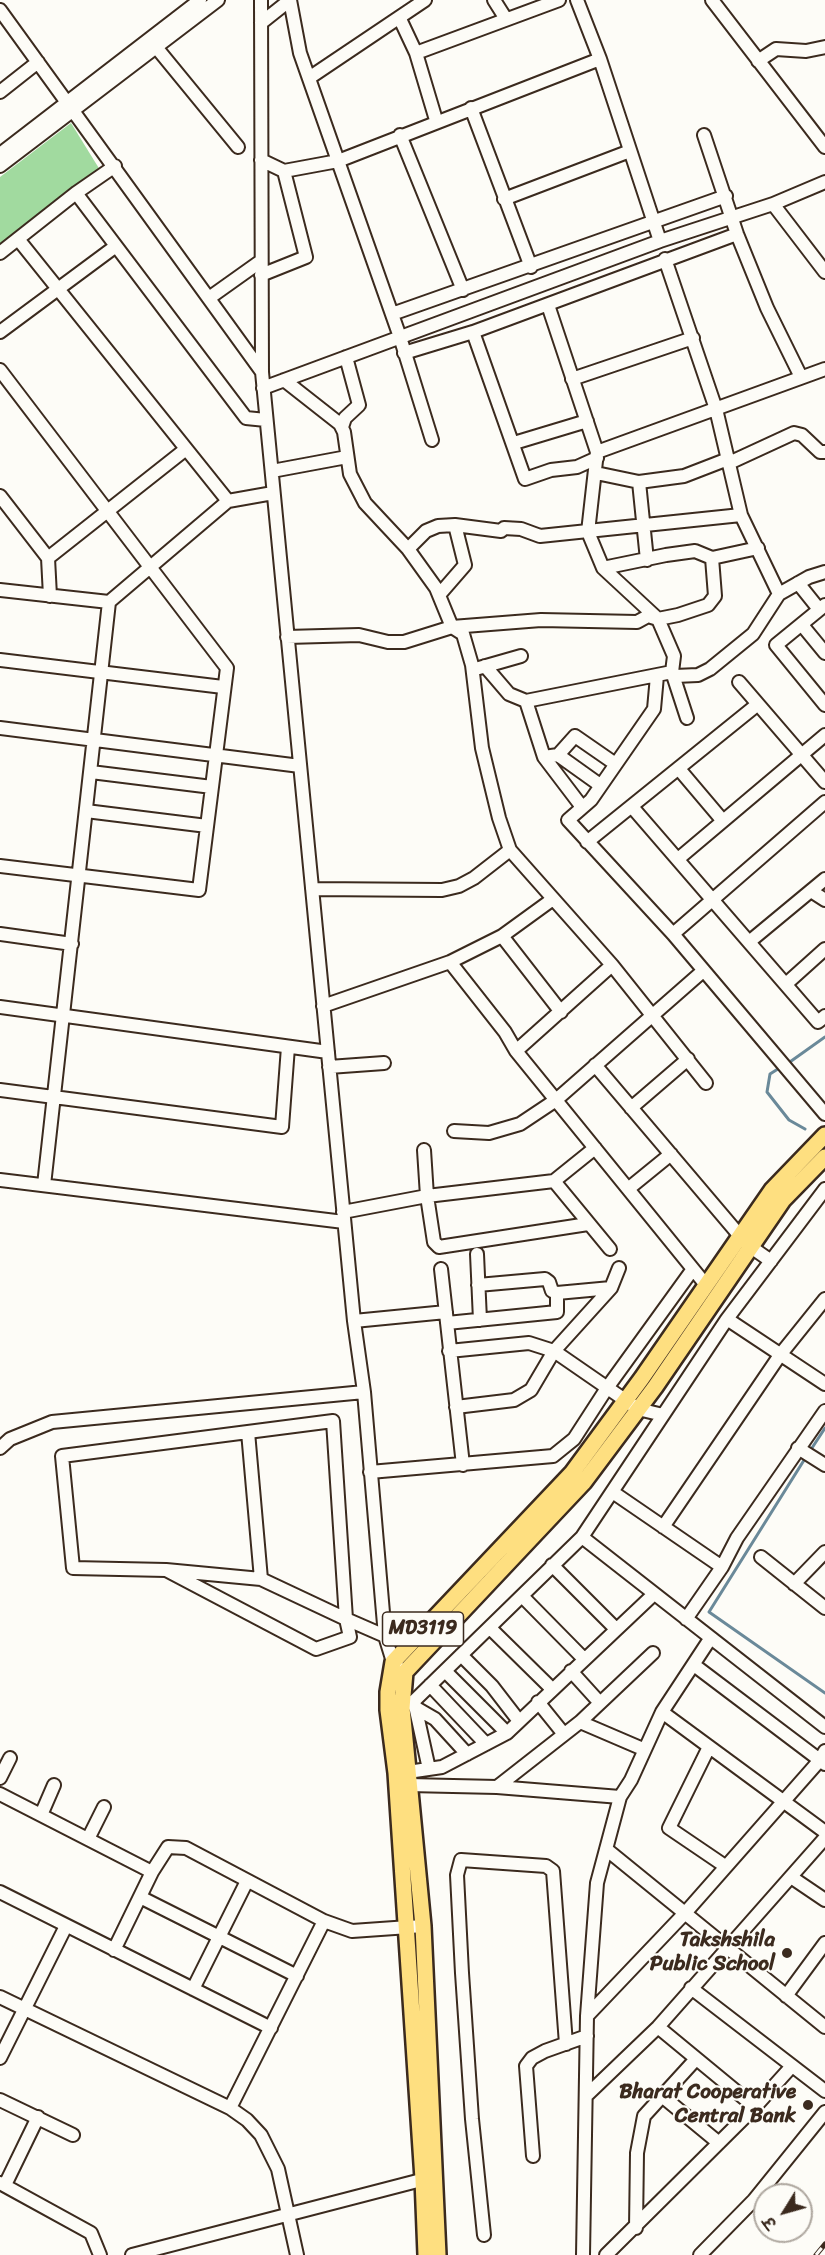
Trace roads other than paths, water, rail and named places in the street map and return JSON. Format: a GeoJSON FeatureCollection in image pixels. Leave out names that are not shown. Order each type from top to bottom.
{"type":"FeatureCollection","features":[{"type":"Feature","properties":{"kind":"main road","name":"MD3119"},"geometry":{"type":"LineString","coordinates":[[438,2255],[407,1927],[405,1707],[389,1684],[399,1667],[632,1405],[746,1242],[771,1190],[825,1135]]}},
{"type":"Feature","properties":{"kind":"main road","name":"MD3119"},"geometry":{"type":"LineString","coordinates":[[632,1405],[706,1285],[825,1157]]}},
{"type":"Feature","properties":{"kind":"main road","name":"MD3119"},"geometry":{"type":"LineString","coordinates":[[404,1777],[423,1926],[430,2178],[426,2255]]}},
{"type":"Feature","properties":{"kind":"street"},"geometry":{"type":"LineString","coordinates":[[0,166],[200,0]]}},
{"type":"Feature","properties":{"kind":"street"},"geometry":{"type":"LineString","coordinates":[[0,154],[156,47],[218,0]]}},
{"type":"Feature","properties":{"kind":"street"},"geometry":{"type":"LineString","coordinates":[[261,0],[263,388],[354,1321],[364,1392],[385,1636],[399,1667]]}},
{"type":"Feature","properties":{"kind":"street"},"geometry":{"type":"LineString","coordinates":[[261,23],[290,0],[300,53],[400,337],[432,440]]}},
{"type":"Feature","properties":{"kind":"street"},"geometry":{"type":"LineString","coordinates":[[309,78],[400,20],[425,0]]}},
{"type":"Feature","properties":{"kind":"street"},"geometry":{"type":"LineString","coordinates":[[494,0],[506,19]]}},
{"type":"Feature","properties":{"kind":"street"},"geometry":{"type":"LineString","coordinates":[[416,53],[559,0]]}},
{"type":"Feature","properties":{"kind":"street"},"geometry":{"type":"LineString","coordinates":[[577,0],[600,59],[660,241]]}},
{"type":"Feature","properties":{"kind":"street"},"geometry":{"type":"LineString","coordinates":[[712,0],[825,147]]}},
{"type":"Feature","properties":{"kind":"street"},"geometry":{"type":"LineString","coordinates":[[0,10],[71,105],[262,372]]}},
{"type":"Feature","properties":{"kind":"street"},"geometry":{"type":"LineString","coordinates":[[400,20],[416,53],[436,120]]}},
{"type":"Feature","properties":{"kind":"street"},"geometry":{"type":"LineString","coordinates":[[156,47],[238,147]]}},
{"type":"Feature","properties":{"kind":"street"},"geometry":{"type":"LineString","coordinates":[[758,61],[776,50],[806,51],[825,47]]}},
{"type":"Feature","properties":{"kind":"street"},"geometry":{"type":"LineString","coordinates":[[261,160],[284,171],[338,160],[436,120],[600,59]]}},
{"type":"Feature","properties":{"kind":"street"},"geometry":{"type":"LineString","coordinates":[[0,92],[38,62]]}},
{"type":"Feature","properties":{"kind":"street"},"geometry":{"type":"LineString","coordinates":[[471,108],[531,267]]}},
{"type":"Feature","properties":{"kind":"street"},"geometry":{"type":"LineString","coordinates":[[400,135],[463,290]]}},
{"type":"Feature","properties":{"kind":"street"},"geometry":{"type":"LineString","coordinates":[[704,135],[737,234],[767,308],[801,377]]}},
{"type":"Feature","properties":{"kind":"street"},"geometry":{"type":"LineString","coordinates":[[504,199],[630,151]]}},
{"type":"Feature","properties":{"kind":"street"},"geometry":{"type":"LineString","coordinates":[[0,253],[76,193],[115,166]]}},
{"type":"Feature","properties":{"kind":"street"},"geometry":{"type":"LineString","coordinates":[[261,275],[306,257],[284,171]]}},
{"type":"Feature","properties":{"kind":"street"},"geometry":{"type":"LineString","coordinates":[[263,388],[660,241],[773,204],[825,183]]}},
{"type":"Feature","properties":{"kind":"street"},"geometry":{"type":"LineString","coordinates":[[76,193],[246,418],[266,420]]}},
{"type":"Feature","properties":{"kind":"street"},"geometry":{"type":"LineString","coordinates":[[392,315],[726,196]]}},
{"type":"Feature","properties":{"kind":"street"},"geometry":{"type":"LineString","coordinates":[[773,204],[825,272]]}},
{"type":"Feature","properties":{"kind":"street"},"geometry":{"type":"LineString","coordinates":[[404,353],[473,332],[737,234]]}},
{"type":"Feature","properties":{"kind":"street"},"geometry":{"type":"LineString","coordinates":[[18,239],[228,501]]}},
{"type":"Feature","properties":{"kind":"street"},"geometry":{"type":"LineString","coordinates":[[0,332],[116,246]]}},
{"type":"Feature","properties":{"kind":"street"},"geometry":{"type":"LineString","coordinates":[[665,259],[716,409],[740,509],[779,594]]}},
{"type":"Feature","properties":{"kind":"street"},"geometry":{"type":"LineString","coordinates":[[209,298],[261,261]]}},
{"type":"Feature","properties":{"kind":"street"},"geometry":{"type":"LineString","coordinates":[[548,304],[597,455],[588,532],[603,568],[658,619],[673,653],[674,674],[680,702],[687,718]]}},
{"type":"Feature","properties":{"kind":"street"},"geometry":{"type":"LineString","coordinates":[[473,332],[525,478],[551,470],[577,467],[597,455],[825,369]]}},
{"type":"Feature","properties":{"kind":"street"},"geometry":{"type":"LineString","coordinates":[[572,379],[693,339]]}},
{"type":"Feature","properties":{"kind":"street"},"geometry":{"type":"LineString","coordinates":[[346,357],[359,405],[345,418],[342,427],[350,474],[365,503],[408,549],[439,595],[452,627],[463,634],[478,668],[482,748],[499,818],[510,850],[612,965],[706,1083]]}},
{"type":"Feature","properties":{"kind":"street"},"geometry":{"type":"LineString","coordinates":[[0,370],[152,565],[227,668],[199,890],[0,867]]}},
{"type":"Feature","properties":{"kind":"street"},"geometry":{"type":"LineString","coordinates":[[284,380],[342,427]]}},
{"type":"Feature","properties":{"kind":"street"},"geometry":{"type":"LineString","coordinates":[[514,443],[586,421]]}},
{"type":"Feature","properties":{"kind":"street"},"geometry":{"type":"LineString","coordinates":[[596,473],[639,482],[684,476],[728,461],[794,433],[802,435],[820,452],[825,452]]}},
{"type":"Feature","properties":{"kind":"street"},"geometry":{"type":"LineString","coordinates":[[48,558],[186,449]]}},
{"type":"Feature","properties":{"kind":"street"},"geometry":{"type":"LineString","coordinates":[[272,471],[347,457]]}},
{"type":"Feature","properties":{"kind":"street"},"geometry":{"type":"LineString","coordinates":[[639,482],[647,560]]}},
{"type":"Feature","properties":{"kind":"street"},"geometry":{"type":"LineString","coordinates":[[44,1185],[109,602],[228,501],[273,493]]}},
{"type":"Feature","properties":{"kind":"street"},"geometry":{"type":"LineString","coordinates":[[0,496],[48,558],[50,596]]}},
{"type":"Feature","properties":{"kind":"street"},"geometry":{"type":"LineString","coordinates":[[408,549],[426,531],[438,526],[454,525],[501,531],[504,528],[521,529],[540,536],[588,532],[642,520],[740,509]]}},
{"type":"Feature","properties":{"kind":"street"},"geometry":{"type":"LineString","coordinates":[[439,595],[465,565],[454,525]]}},
{"type":"Feature","properties":{"kind":"street"},"geometry":{"type":"LineString","coordinates":[[603,568],[694,551],[712,558],[758,548]]}},
{"type":"Feature","properties":{"kind":"street"},"geometry":{"type":"LineString","coordinates":[[287,637],[359,635],[388,642],[404,642],[452,627],[541,620],[638,622],[648,616],[658,619],[708,605],[715,596],[712,558]]}},
{"type":"Feature","properties":{"kind":"street"},"geometry":{"type":"LineString","coordinates":[[478,668],[509,694],[526,701],[657,676],[698,675],[725,658],[753,634],[779,594],[825,572]]}},
{"type":"Feature","properties":{"kind":"street"},"geometry":{"type":"LineString","coordinates":[[798,583],[822,606],[776,645],[825,705]]}},
{"type":"Feature","properties":{"kind":"street"},"geometry":{"type":"LineString","coordinates":[[0,590],[109,602]]}},
{"type":"Feature","properties":{"kind":"street"},"geometry":{"type":"LineString","coordinates":[[802,625],[825,653]]}},
{"type":"Feature","properties":{"kind":"street"},"geometry":{"type":"LineString","coordinates":[[478,668],[521,656]]}},
{"type":"Feature","properties":{"kind":"street"},"geometry":{"type":"LineString","coordinates":[[0,660],[223,687]]}},
{"type":"Feature","properties":{"kind":"street"},"geometry":{"type":"LineString","coordinates":[[657,676],[654,710],[614,763],[591,800],[568,820],[673,934],[780,1064],[825,1114]]}},
{"type":"Feature","properties":{"kind":"street"},"geometry":{"type":"LineString","coordinates":[[739,682],[825,782]]}},
{"type":"Feature","properties":{"kind":"street"},"geometry":{"type":"LineString","coordinates":[[526,701],[544,757],[582,807]]}},
{"type":"Feature","properties":{"kind":"street"},"geometry":{"type":"LineString","coordinates":[[587,842],[633,808],[758,704]]}},
{"type":"Feature","properties":{"kind":"street"},"geometry":{"type":"LineString","coordinates":[[0,728],[300,766]]}},
{"type":"Feature","properties":{"kind":"street"},"geometry":{"type":"LineString","coordinates":[[678,859],[825,735]]}},
{"type":"Feature","properties":{"kind":"street"},"geometry":{"type":"LineString","coordinates":[[544,757],[558,755],[574,736],[614,763]]}},
{"type":"Feature","properties":{"kind":"street"},"geometry":{"type":"LineString","coordinates":[[558,755],[600,785]]}},
{"type":"Feature","properties":{"kind":"street"},"geometry":{"type":"LineString","coordinates":[[679,769],[723,821]]}},
{"type":"Feature","properties":{"kind":"street"},"geometry":{"type":"LineString","coordinates":[[90,772],[212,787]]}},
{"type":"Feature","properties":{"kind":"street"},"geometry":{"type":"LineString","coordinates":[[673,934],[714,901],[825,802]]}},
{"type":"Feature","properties":{"kind":"street"},"geometry":{"type":"LineString","coordinates":[[633,808],[818,1022],[825,1016]]}},
{"type":"Feature","properties":{"kind":"street"},"geometry":{"type":"LineString","coordinates":[[86,812],[207,826]]}},
{"type":"Feature","properties":{"kind":"street"},"geometry":{"type":"LineString","coordinates":[[312,889],[442,890],[459,886],[474,878],[510,850]]}},
{"type":"Feature","properties":{"kind":"street"},"geometry":{"type":"LineString","coordinates":[[749,942],[825,879]]}},
{"type":"Feature","properties":{"kind":"street"},"geometry":{"type":"LineString","coordinates":[[811,891],[825,900]]}},
{"type":"Feature","properties":{"kind":"street"},"geometry":{"type":"LineString","coordinates":[[323,1006],[450,962],[502,936],[553,898]]}},
{"type":"Feature","properties":{"kind":"street"},"geometry":{"type":"LineString","coordinates":[[0,934],[72,944]]}},
{"type":"Feature","properties":{"kind":"street"},"geometry":{"type":"LineString","coordinates":[[502,936],[561,1012]]}},
{"type":"Feature","properties":{"kind":"street"},"geometry":{"type":"LineString","coordinates":[[786,984],[825,949]]}},
{"type":"Feature","properties":{"kind":"street"},"geometry":{"type":"LineString","coordinates":[[450,962],[505,1032],[516,1051],[706,1285]]}},
{"type":"Feature","properties":{"kind":"street"},"geometry":{"type":"LineString","coordinates":[[516,1051],[612,965]]}},
{"type":"Feature","properties":{"kind":"street"},"geometry":{"type":"LineString","coordinates":[[454,1131],[489,1133],[507,1130],[556,1100],[652,1013],[703,971]]}},
{"type":"Feature","properties":{"kind":"street"},"geometry":{"type":"LineString","coordinates":[[0,1007],[328,1052]]}},
{"type":"Feature","properties":{"kind":"street"},"geometry":{"type":"LineString","coordinates":[[0,1090],[282,1128],[288,1047]]}},
{"type":"Feature","properties":{"kind":"street"},"geometry":{"type":"LineString","coordinates":[[632,1108],[687,1059]]}},
{"type":"Feature","properties":{"kind":"street"},"geometry":{"type":"LineString","coordinates":[[329,1067],[384,1063]]}},
{"type":"Feature","properties":{"kind":"street"},"geometry":{"type":"LineString","coordinates":[[595,1065],[746,1242],[771,1261]]}},
{"type":"Feature","properties":{"kind":"street"},"geometry":{"type":"LineString","coordinates":[[0,1180],[344,1217],[427,1196],[554,1181],[595,1148]]}},
{"type":"Feature","properties":{"kind":"street"},"geometry":{"type":"LineString","coordinates":[[424,1150],[427,1196],[434,1242],[439,1247],[588,1224]]}},
{"type":"Feature","properties":{"kind":"street"},"geometry":{"type":"LineString","coordinates":[[628,1189],[671,1154]]}},
{"type":"Feature","properties":{"kind":"street"},"geometry":{"type":"LineString","coordinates":[[554,1181],[610,1249]]}},
{"type":"Feature","properties":{"kind":"street"},"geometry":{"type":"LineString","coordinates":[[405,1707],[582,1538],[614,1493],[727,1319],[825,1189]]}},
{"type":"Feature","properties":{"kind":"street"},"geometry":{"type":"LineString","coordinates":[[477,1254],[480,1320]]}},
{"type":"Feature","properties":{"kind":"street"},"geometry":{"type":"LineString","coordinates":[[456,1407],[514,1400],[531,1390],[554,1352],[611,1288],[619,1268]]}},
{"type":"Feature","properties":{"kind":"street"},"geometry":{"type":"LineString","coordinates":[[441,1269],[463,1465]]}},
{"type":"Feature","properties":{"kind":"street"},"geometry":{"type":"LineString","coordinates":[[370,1472],[553,1456],[574,1439],[607,1388],[693,1269]]}},
{"type":"Feature","properties":{"kind":"street"},"geometry":{"type":"LineString","coordinates":[[354,1321],[447,1317],[480,1320],[557,1312],[557,1293],[545,1279],[478,1285]]}},
{"type":"Feature","properties":{"kind":"street"},"geometry":{"type":"LineString","coordinates":[[557,1293],[611,1288]]}},
{"type":"Feature","properties":{"kind":"street"},"geometry":{"type":"LineString","coordinates":[[663,1527],[780,1355],[825,1299]]}},
{"type":"Feature","properties":{"kind":"street"},"geometry":{"type":"LineString","coordinates":[[727,1319],[825,1384]]}},
{"type":"Feature","properties":{"kind":"street"},"geometry":{"type":"LineString","coordinates":[[449,1351],[529,1343],[554,1352],[632,1405],[663,1415]]}},
{"type":"Feature","properties":{"kind":"street"},"geometry":{"type":"LineString","coordinates":[[0,1448],[10,1439],[52,1422],[364,1392]]}},
{"type":"Feature","properties":{"kind":"street"},"geometry":{"type":"LineString","coordinates":[[686,1619],[722,1567],[737,1538],[825,1411]]}},
{"type":"Feature","properties":{"kind":"street"},"geometry":{"type":"LineString","coordinates":[[166,1570],[316,1649],[350,1637],[346,1619],[333,1421],[62,1456],[73,1568],[166,1570],[261,1579],[346,1619],[385,1636]]}},
{"type":"Feature","properties":{"kind":"street"},"geometry":{"type":"LineString","coordinates":[[248,1432],[261,1579]]}},
{"type":"Feature","properties":{"kind":"street"},"geometry":{"type":"LineString","coordinates":[[798,1448],[825,1465]]}},
{"type":"Feature","properties":{"kind":"street"},"geometry":{"type":"LineString","coordinates":[[614,1493],[722,1567]]}},
{"type":"Feature","properties":{"kind":"street"},"geometry":{"type":"LineString","coordinates":[[582,1538],[825,1727]]}},
{"type":"Feature","properties":{"kind":"street"},"geometry":{"type":"LineString","coordinates":[[794,1584],[825,1552]]}},
{"type":"Feature","properties":{"kind":"street"},"geometry":{"type":"LineString","coordinates":[[761,1557],[825,1608]]}},
{"type":"Feature","properties":{"kind":"street"},"geometry":{"type":"LineString","coordinates":[[552,1565],[616,1629]]}},
{"type":"Feature","properties":{"kind":"street"},"geometry":{"type":"LineString","coordinates":[[404,1777],[442,1767],[507,1733],[654,1594]]}},
{"type":"Feature","properties":{"kind":"street"},"geometry":{"type":"LineString","coordinates":[[522,1596],[584,1659]]}},
{"type":"Feature","properties":{"kind":"street"},"geometry":{"type":"LineString","coordinates":[[490,1628],[552,1689]]}},
{"type":"Feature","properties":{"kind":"street"},"geometry":{"type":"LineString","coordinates":[[583,2255],[587,2016],[597,1883],[620,1797],[631,1780],[643,1749],[662,1713],[710,1639]]}},
{"type":"Feature","properties":{"kind":"street"},"geometry":{"type":"LineString","coordinates":[[497,1786],[580,1722],[653,1653]]}},
{"type":"Feature","properties":{"kind":"street"},"geometry":{"type":"LineString","coordinates":[[461,1655],[492,1686],[519,1721]]}},
{"type":"Feature","properties":{"kind":"street"},"geometry":{"type":"LineString","coordinates":[[587,2016],[686,1911],[823,1758],[694,1665]]}},
{"type":"Feature","properties":{"kind":"street"},"geometry":{"type":"LineString","coordinates":[[445,1671],[507,1733]]}},
{"type":"Feature","properties":{"kind":"street"},"geometry":{"type":"LineString","coordinates":[[571,1671],[600,1703]]}},
{"type":"Feature","properties":{"kind":"street"},"geometry":{"type":"LineString","coordinates":[[430,1685],[486,1744]]}},
{"type":"Feature","properties":{"kind":"street"},"geometry":{"type":"LineString","coordinates":[[538,1702],[563,1733]]}},
{"type":"Feature","properties":{"kind":"street"},"geometry":{"type":"LineString","coordinates":[[405,1707],[435,1719],[467,1754]]}},
{"type":"Feature","properties":{"kind":"street"},"geometry":{"type":"LineString","coordinates":[[405,1707],[429,1769]]}},
{"type":"Feature","properties":{"kind":"street"},"geometry":{"type":"LineString","coordinates":[[662,1713],[825,1832]]}},
{"type":"Feature","properties":{"kind":"street"},"geometry":{"type":"LineString","coordinates":[[580,1722],[643,1749]]}},
{"type":"Feature","properties":{"kind":"street"},"geometry":{"type":"LineString","coordinates":[[709,1747],[669,1828],[724,1866]]}},
{"type":"Feature","properties":{"kind":"street"},"geometry":{"type":"LineString","coordinates":[[0,1778],[10,1758]]}},
{"type":"Feature","properties":{"kind":"street"},"geometry":{"type":"LineString","coordinates":[[404,1777],[620,1797]]}},
{"type":"Feature","properties":{"kind":"street"},"geometry":{"type":"LineString","coordinates":[[41,1815],[54,1785]]}},
{"type":"Feature","properties":{"kind":"street"},"geometry":{"type":"LineString","coordinates":[[0,1794],[152,1872]]}},
{"type":"Feature","properties":{"kind":"street"},"geometry":{"type":"LineString","coordinates":[[88,1839],[104,1807]]}},
{"type":"Feature","properties":{"kind":"street"},"geometry":{"type":"LineString","coordinates":[[587,2096],[658,2027],[825,1838]]}},
{"type":"Feature","properties":{"kind":"street"},"geometry":{"type":"LineString","coordinates":[[114,1950],[152,1872],[168,1847],[186,1848],[324,1921],[352,1931],[423,1926]]}},
{"type":"Feature","properties":{"kind":"street"},"geometry":{"type":"LineString","coordinates":[[606,1849],[686,1911],[728,1949],[825,2027]]}},
{"type":"Feature","properties":{"kind":"street"},"geometry":{"type":"LineString","coordinates":[[484,2235],[472,2119],[462,1973],[457,1875],[461,1860],[546,1866],[553,1871],[566,2044]]}},
{"type":"Feature","properties":{"kind":"street"},"geometry":{"type":"LineString","coordinates":[[791,1877],[825,1900]]}},
{"type":"Feature","properties":{"kind":"street"},"geometry":{"type":"LineString","coordinates":[[193,1989],[247,1881]]}},
{"type":"Feature","properties":{"kind":"street"},"geometry":{"type":"LineString","coordinates":[[0,1892],[271,2028]]}},
{"type":"Feature","properties":{"kind":"street"},"geometry":{"type":"LineString","coordinates":[[140,1897],[297,1976]]}},
{"type":"Feature","properties":{"kind":"street"},"geometry":{"type":"LineString","coordinates":[[230,2109],[324,1921]]}},
{"type":"Feature","properties":{"kind":"street"},"geometry":{"type":"LineString","coordinates":[[0,2058],[66,1926]]}},
{"type":"Feature","properties":{"kind":"street"},"geometry":{"type":"LineString","coordinates":[[786,1996],[825,1943]]}},
{"type":"Feature","properties":{"kind":"street"},"geometry":{"type":"LineString","coordinates":[[691,1988],[825,2091]]}},
{"type":"Feature","properties":{"kind":"street"},"geometry":{"type":"LineString","coordinates":[[0,1997],[230,2109],[247,2120],[261,2135],[278,2169],[297,2255]]}},
{"type":"Feature","properties":{"kind":"street"},"geometry":{"type":"LineString","coordinates":[[658,2027],[755,2107]]}},
{"type":"Feature","properties":{"kind":"street"},"geometry":{"type":"LineString","coordinates":[[533,2156],[526,2066],[532,2058],[587,2036]]}},
{"type":"Feature","properties":{"kind":"street"},"geometry":{"type":"LineString","coordinates":[[636,2228],[637,2153],[644,2116],[696,2059]]}},
{"type":"Feature","properties":{"kind":"street"},"geometry":{"type":"LineString","coordinates":[[606,2255],[636,2228],[792,2066]]}},
{"type":"Feature","properties":{"kind":"street"},"geometry":{"type":"LineString","coordinates":[[662,2096],[719,2143]]}},
{"type":"Feature","properties":{"kind":"street"},"geometry":{"type":"LineString","coordinates":[[0,2100],[73,2135]]}},
{"type":"Feature","properties":{"kind":"street"},"geometry":{"type":"LineString","coordinates":[[700,2255],[754,2200],[825,2112]]}},
{"type":"Feature","properties":{"kind":"street"},"geometry":{"type":"LineString","coordinates":[[38,2117],[2,2184],[91,2233],[100,2255]]}},
{"type":"Feature","properties":{"kind":"street"},"geometry":{"type":"LineString","coordinates":[[132,2255],[430,2178]]}},
{"type":"Feature","properties":{"kind":"waterway"},"geometry":{"type":"LineString","coordinates":[[787,1064],[825,1037]]}},
{"type":"Feature","properties":{"kind":"waterway"},"geometry":{"type":"LineString","coordinates":[[781,1067],[770,1074],[767,1092],[789,1120],[805,1129]]}},
{"type":"Feature","properties":{"kind":"waterway"},"geometry":{"type":"LineString","coordinates":[[810,1451],[825,1428]]}},
{"type":"Feature","properties":{"kind":"waterway"},"geometry":{"type":"LineString","coordinates":[[806,1457],[709,1612],[825,1693]]}},
{"type":"Feature","properties":{"kind":"railway"},"geometry":{"type":"LineString","coordinates":[[816,2255],[825,2244]]}},
{"type":"Feature","properties":{"kind":"place","name":"Takshshila Public School"},"geometry":{"type":"Point","coordinates":[787,1953]}},
{"type":"Feature","properties":{"kind":"place","name":"Bharat Cooperative Central Bank"},"geometry":{"type":"Point","coordinates":[808,2105]}}]}
